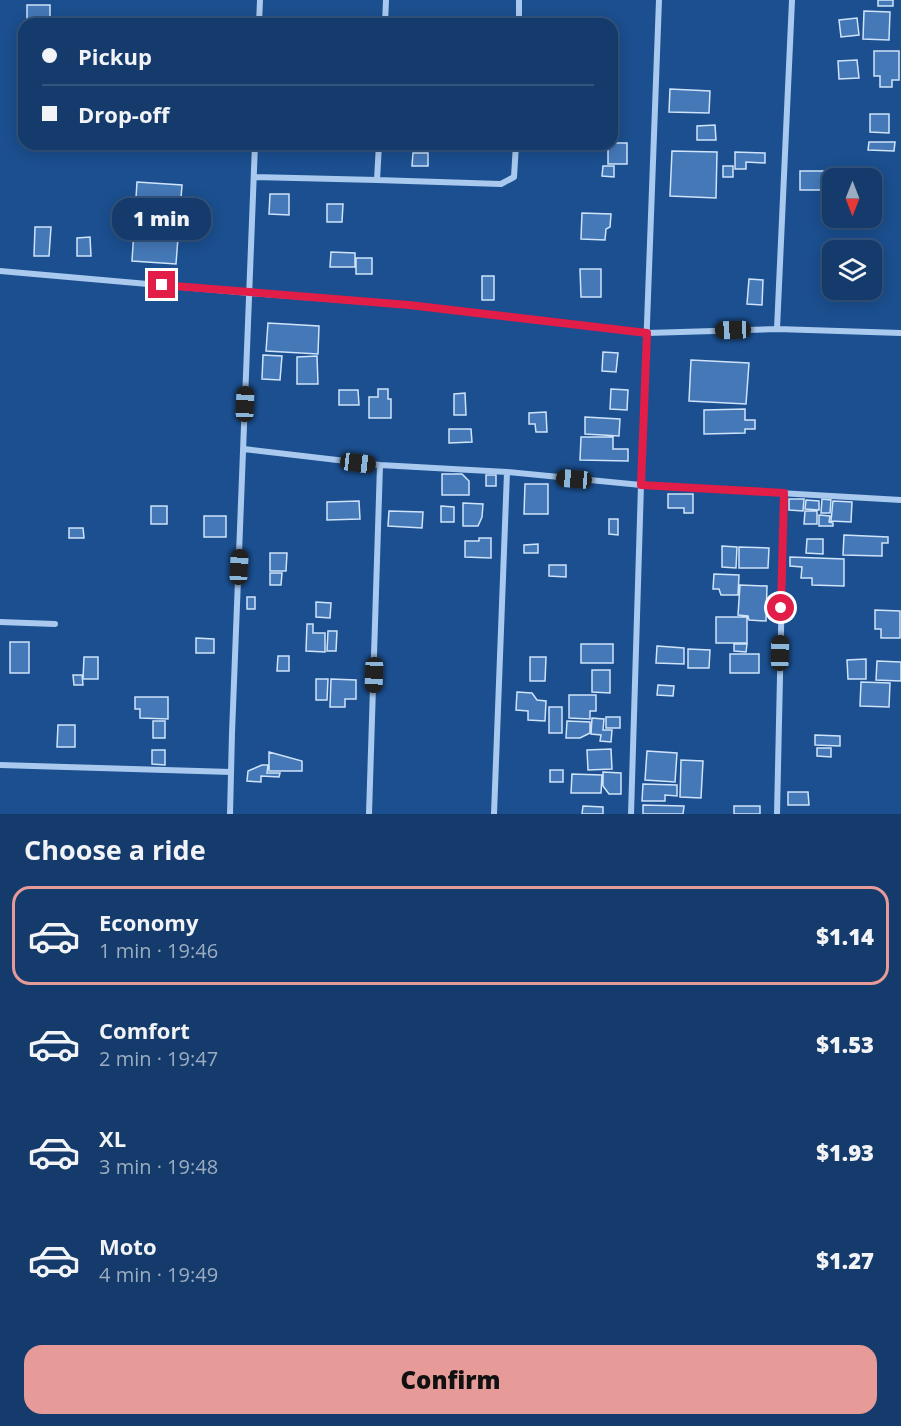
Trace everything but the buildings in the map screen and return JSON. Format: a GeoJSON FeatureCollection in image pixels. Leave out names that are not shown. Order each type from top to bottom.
{"type":"FeatureCollection","features":[{"type":"Feature","properties":{"kind":"street"},"geometry":{"type":"LineString","coordinates":[[259,18],[260,0]]}},
{"type":"Feature","properties":{"kind":"street"},"geometry":{"type":"LineString","coordinates":[[385,18],[386,0]]}},
{"type":"Feature","properties":{"kind":"street"},"geometry":{"type":"LineString","coordinates":[[519,0],[519,18]]}},
{"type":"Feature","properties":{"kind":"street"},"geometry":{"type":"LineString","coordinates":[[631,814],[659,0]]}},
{"type":"Feature","properties":{"kind":"street"},"geometry":{"type":"LineString","coordinates":[[777,329],[792,0]]}},
{"type":"Feature","properties":{"kind":"street"},"geometry":{"type":"LineString","coordinates":[[230,814],[255,150]]}},
{"type":"Feature","properties":{"kind":"street"},"geometry":{"type":"LineString","coordinates":[[377,180],[379,150]]}},
{"type":"Feature","properties":{"kind":"street"},"geometry":{"type":"LineString","coordinates":[[254,177],[501,184],[514,177],[516,150]]}},
{"type":"Feature","properties":{"kind":"street"},"geometry":{"type":"LineString","coordinates":[[0,271],[409,305],[647,333],[777,329],[901,333]]}},
{"type":"Feature","properties":{"kind":"street"},"geometry":{"type":"LineString","coordinates":[[244,449],[380,465],[507,472],[641,485],[901,500]]}},
{"type":"Feature","properties":{"kind":"street"},"geometry":{"type":"LineString","coordinates":[[369,814],[380,465]]}},
{"type":"Feature","properties":{"kind":"street"},"geometry":{"type":"LineString","coordinates":[[494,814],[507,472]]}},
{"type":"Feature","properties":{"kind":"street"},"geometry":{"type":"LineString","coordinates":[[777,814],[784,493]]}},
{"type":"Feature","properties":{"kind":"street"},"geometry":{"type":"LineString","coordinates":[[0,622],[56,624]]}},
{"type":"Feature","properties":{"kind":"street"},"geometry":{"type":"LineString","coordinates":[[0,765],[231,772]]}},
{"type":"Feature","properties":{"kind":"route"},"geometry":{"type":"LineString","coordinates":[[162,285],[409,305],[647,333],[641,485],[784,493],[781,608]]}}]}
